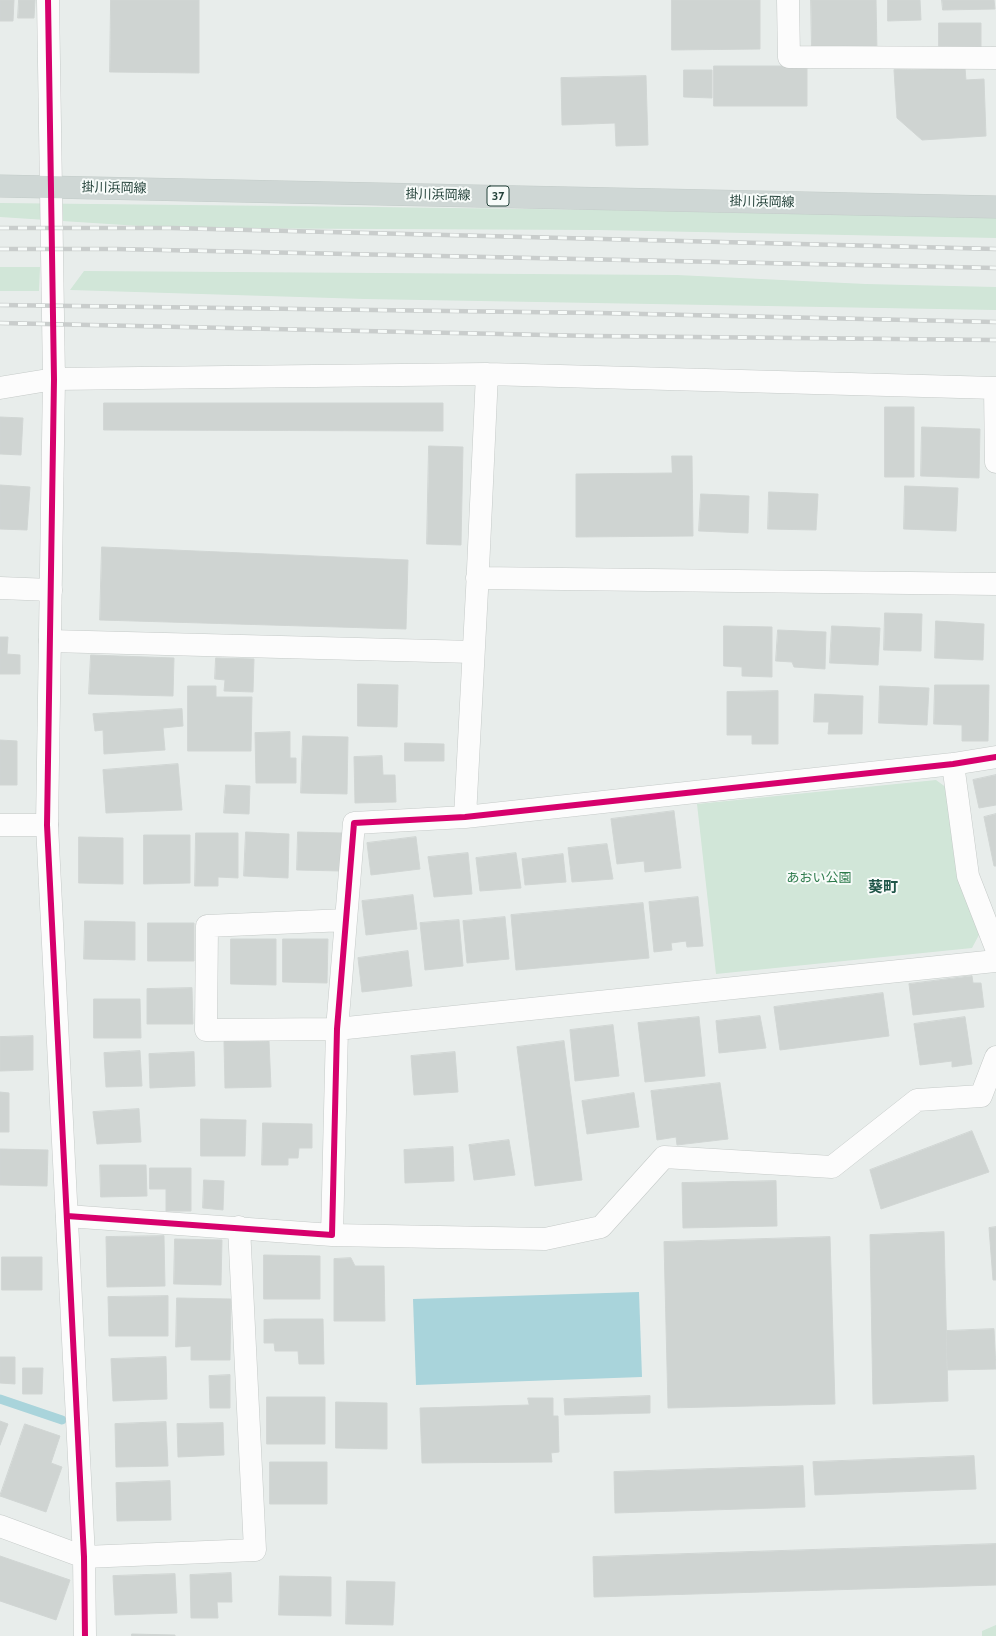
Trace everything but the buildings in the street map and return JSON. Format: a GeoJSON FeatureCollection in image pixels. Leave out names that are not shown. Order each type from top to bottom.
{"type":"FeatureCollection","features":[{"type":"Feature","properties":{"kind":"main road","name":"掛川浜岡線"},"geometry":{"type":"LineString","coordinates":[[0,186],[996,207]]}},
{"type":"Feature","properties":{"kind":"street"},"geometry":{"type":"LineString","coordinates":[[48,0],[54,379],[47,825],[84,1557],[85,1636]]}},
{"type":"Feature","properties":{"kind":"street"},"geometry":{"type":"LineString","coordinates":[[788,0],[789,57],[996,58]]}},
{"type":"Feature","properties":{"kind":"street"},"geometry":{"type":"LineString","coordinates":[[465,817],[487,374]]}},
{"type":"Feature","properties":{"kind":"street"},"geometry":{"type":"LineString","coordinates":[[0,388],[54,379],[487,374],[996,388],[996,462]]}},
{"type":"Feature","properties":{"kind":"street"},"geometry":{"type":"LineString","coordinates":[[477,578],[996,584]]}},
{"type":"Feature","properties":{"kind":"street"},"geometry":{"type":"LineString","coordinates":[[0,588],[50,590]]}},
{"type":"Feature","properties":{"kind":"street"},"geometry":{"type":"LineString","coordinates":[[50,641],[473,652]]}},
{"type":"Feature","properties":{"kind":"street"},"geometry":{"type":"LineString","coordinates":[[332,1235],[337,1029],[354,823],[465,817],[953,764],[996,757]]}},
{"type":"Feature","properties":{"kind":"street"},"geometry":{"type":"LineString","coordinates":[[953,764],[968,876],[996,948]]}},
{"type":"Feature","properties":{"kind":"street"},"geometry":{"type":"LineString","coordinates":[[0,825],[47,825]]}},
{"type":"Feature","properties":{"kind":"street"},"geometry":{"type":"LineString","coordinates":[[346,920],[207,926],[206,1030],[337,1029],[996,961]]}},
{"type":"Feature","properties":{"kind":"street"},"geometry":{"type":"LineString","coordinates":[[67,1216],[239,1227],[332,1235],[545,1239],[601,1227],[664,1157],[832,1167],[917,1100],[981,1096],[996,1057]]}},
{"type":"Feature","properties":{"kind":"street"},"geometry":{"type":"LineString","coordinates":[[0,1526],[84,1557],[255,1550],[239,1227]]}},
{"type":"Feature","properties":{"kind":"green space"},"geometry":{"type":"Polygon","coordinates":[[[0,203],[996,215],[996,238],[597,230],[171,228],[0,217],[0,203]]]}},
{"type":"Feature","properties":{"kind":"green space"},"geometry":{"type":"Polygon","coordinates":[[[0,267],[40,267],[39,291],[0,291],[0,267]]]}},
{"type":"Feature","properties":{"kind":"green space"},"geometry":{"type":"Polygon","coordinates":[[[84,271],[677,275],[866,284],[996,287],[996,310],[365,299],[70,290],[84,271]]]}},
{"type":"Feature","properties":{"kind":"green space","name":"あおい公園"},"geometry":{"type":"Polygon","coordinates":[[[936,780],[947,788],[956,868],[980,933],[972,948],[716,974],[697,804],[936,780]]]}},
{"type":"Feature","properties":{"kind":"green space"},"geometry":{"type":"Polygon","coordinates":[[[996,1625],[996,1636],[982,1636],[982,1631],[996,1625]]]}},
{"type":"Feature","properties":{"kind":"water"},"geometry":{"type":"Polygon","coordinates":[[[639,1292],[642,1377],[416,1385],[413,1299],[639,1292]]]}},
{"type":"Feature","properties":{"kind":"waterway"},"geometry":{"type":"LineString","coordinates":[[0,1399],[62,1420]]}},
{"type":"Feature","properties":{"kind":"railway"},"geometry":{"type":"LineString","coordinates":[[0,228],[171,228],[996,249]]}},
{"type":"Feature","properties":{"kind":"railway"},"geometry":{"type":"LineString","coordinates":[[0,249],[116,249],[996,268]]}},
{"type":"Feature","properties":{"kind":"railway"},"geometry":{"type":"LineString","coordinates":[[0,305],[599,313],[996,322]]}},
{"type":"Feature","properties":{"kind":"railway"},"geometry":{"type":"LineString","coordinates":[[0,323],[592,336],[996,340]]}},
{"type":"Feature","properties":{"kind":"cycle path"},"geometry":{"type":"LineString","coordinates":[[48,0],[54,379],[47,825],[84,1557],[85,1636]]}},
{"type":"Feature","properties":{"kind":"cycle path"},"geometry":{"type":"LineString","coordinates":[[67,1216],[332,1235],[337,1029],[354,823],[465,817],[953,764],[996,757]]}},
{"type":"Feature","properties":{"kind":"district","name":"葵町"},"geometry":{"type":"Point","coordinates":[883,888]}}]}
